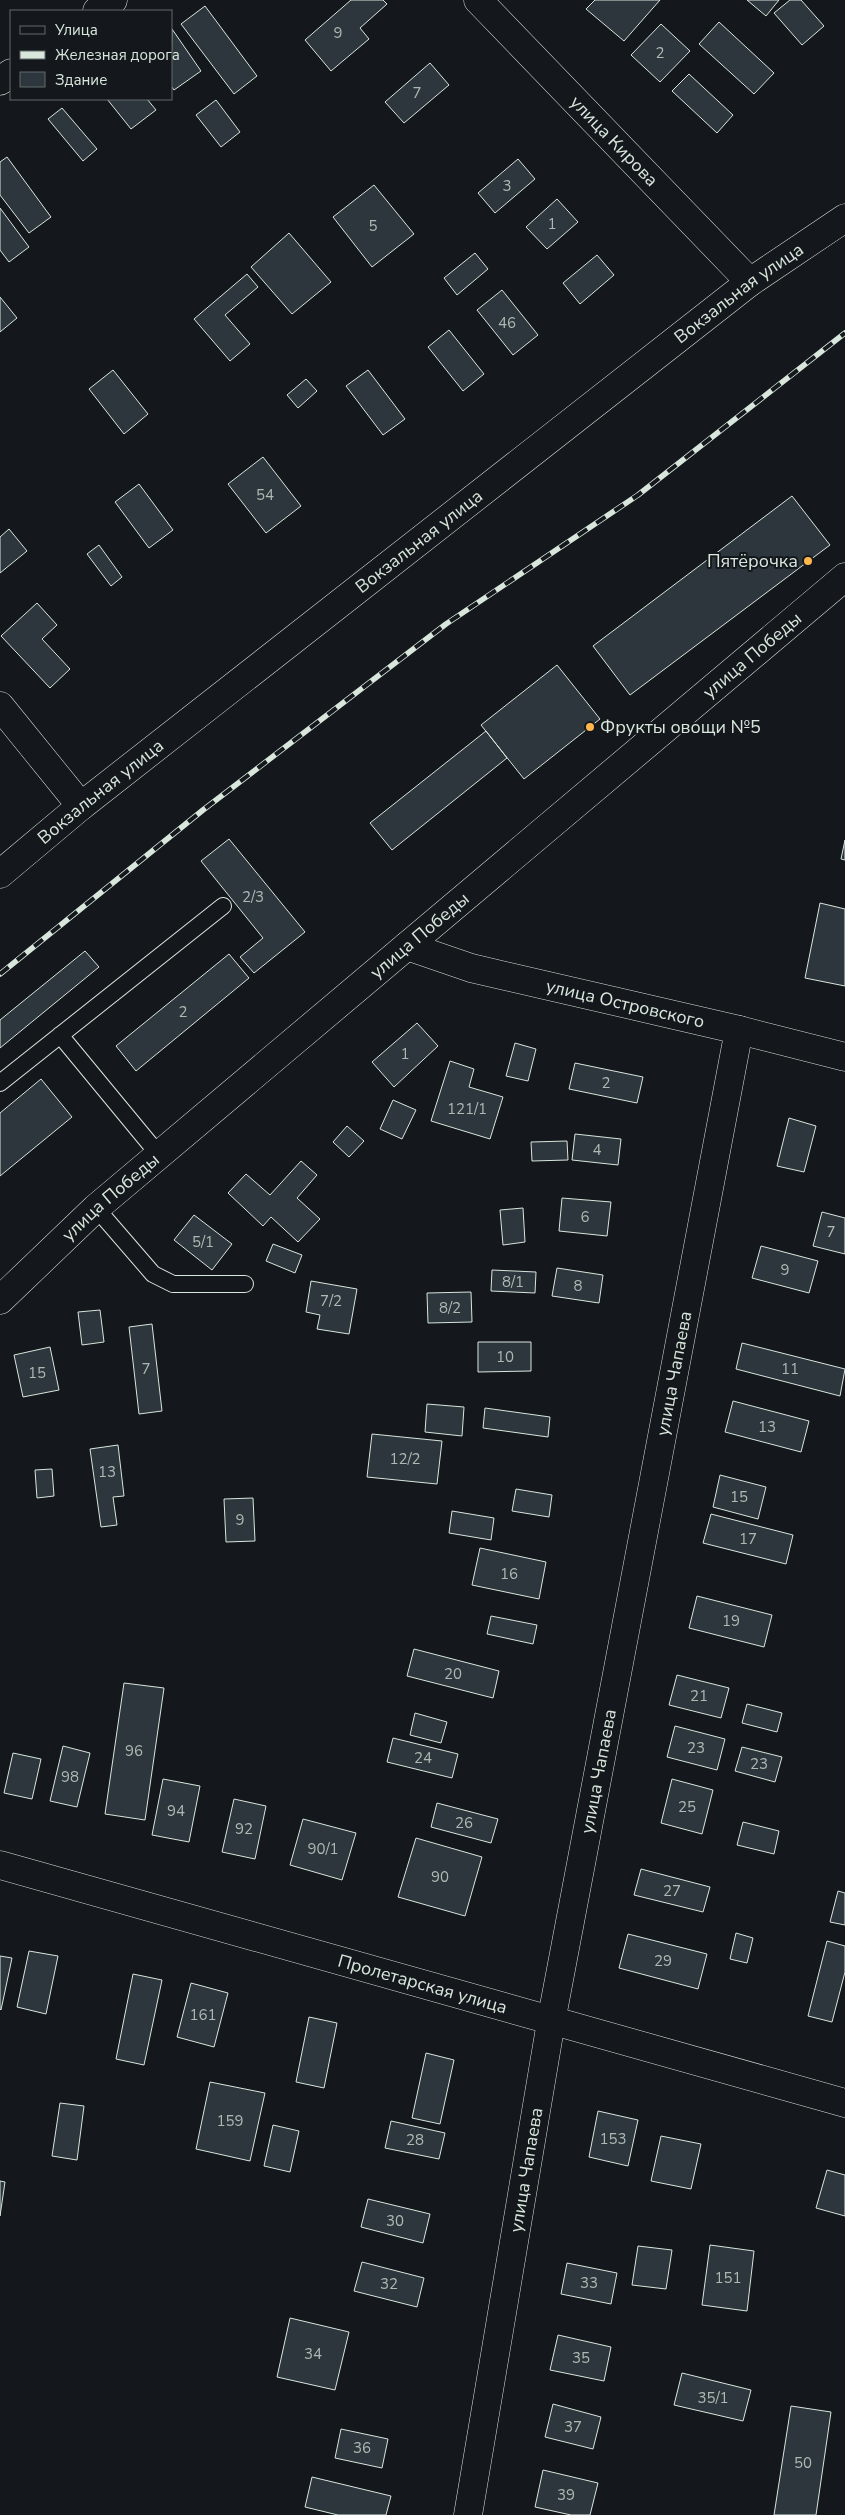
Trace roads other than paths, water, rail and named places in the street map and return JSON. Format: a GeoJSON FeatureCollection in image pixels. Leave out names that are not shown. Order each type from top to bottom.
{"type":"FeatureCollection","features":[{"type":"Feature","properties":{"kind":"street"},"geometry":{"type":"LineString","coordinates":[[98,10],[113,0]]}},
{"type":"Feature","properties":{"kind":"street","name":"улица Кирова"},"geometry":{"type":"LineString","coordinates":[[478,0],[750,282]]}},
{"type":"Feature","properties":{"kind":"street","name":"Вокзальная улица"},"geometry":{"type":"LineString","coordinates":[[0,874],[81,806],[750,282],[845,218]]}},
{"type":"Feature","properties":{"kind":"street","name":"улица Победы"},"geometry":{"type":"LineString","coordinates":[[0,1300],[96,1208],[845,577]]}},
{"type":"Feature","properties":{"kind":"street"},"geometry":{"type":"LineString","coordinates":[[0,706],[81,806]]}},
{"type":"Feature","properties":{"kind":"street","name":"улица Островского"},"geometry":{"type":"LineString","coordinates":[[407,946],[471,968],[739,1030],[845,1057]]}},
{"type":"Feature","properties":{"kind":"street","name":"улица Чапаева"},"geometry":{"type":"LineString","coordinates":[[468,2515],[551,2022],[739,1030]]}},
{"type":"Feature","properties":{"kind":"street","name":"Пролетарская улица"},"geometry":{"type":"LineString","coordinates":[[0,1865],[551,2022],[845,2103]]}},
{"type":"Feature","properties":{"kind":"lane"},"geometry":{"type":"LineString","coordinates":[[0,1083],[223,906]]}},
{"type":"Feature","properties":{"kind":"lane"},"geometry":{"type":"LineString","coordinates":[[60,1035],[160,1155]]}},
{"type":"Feature","properties":{"kind":"lane"},"geometry":{"type":"LineString","coordinates":[[96,1208],[153,1274],[173,1284],[245,1284]]}},
{"type":"Feature","properties":{"kind":"railway"},"geometry":{"type":"LineString","coordinates":[[0,974],[203,810],[446,624],[638,495],[845,333]]}},
{"type":"Feature","properties":{"kind":"place","name":"Пятёрочка"},"geometry":{"type":"Point","coordinates":[808,561]}},
{"type":"Feature","properties":{"kind":"place","name":"Фрукты овощи №5"},"geometry":{"type":"Point","coordinates":[590,727]}}]}
